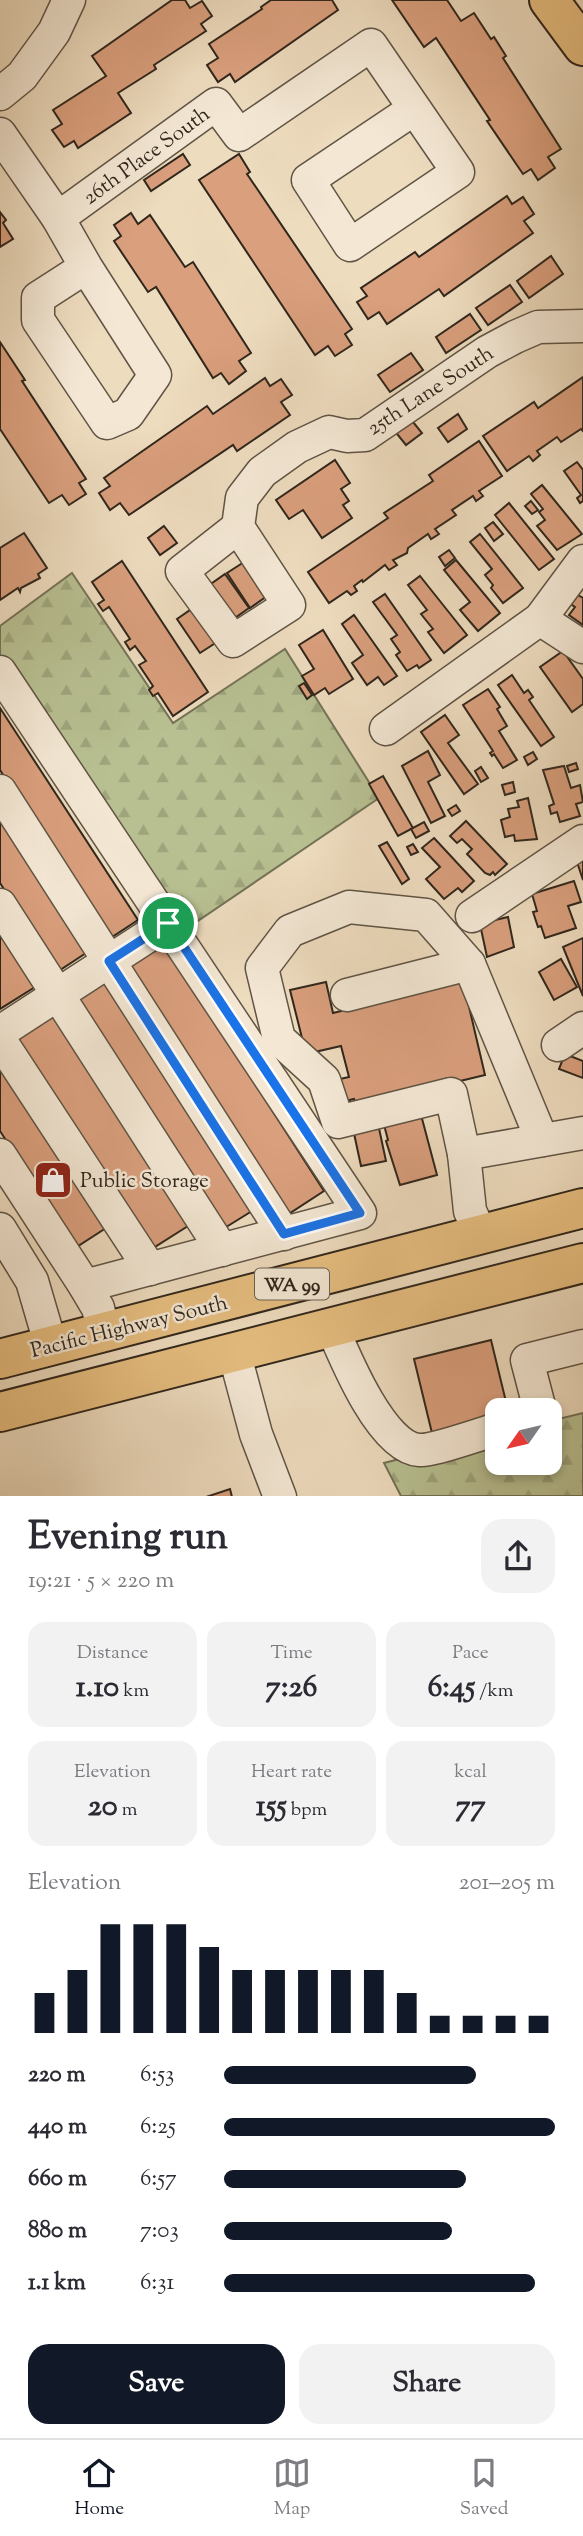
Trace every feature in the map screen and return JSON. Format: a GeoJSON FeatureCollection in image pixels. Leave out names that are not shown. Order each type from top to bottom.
{"type":"FeatureCollection","features":[{"type":"Feature","properties":{"kind":"main road"},"geometry":{"type":"LineString","coordinates":[[550,0],[583,47]]}},
{"type":"Feature","properties":{"kind":"main road","name":"Pacific Highway South"},"geometry":{"type":"LineString","coordinates":[[0,1359],[583,1208]]}},
{"type":"Feature","properties":{"kind":"main road","name":"WA 99"},"geometry":{"type":"LineString","coordinates":[[0,1412],[583,1263]]}},
{"type":"Feature","properties":{"kind":"street"},"geometry":{"type":"LineString","coordinates":[[0,94],[22,76],[54,32],[69,0]]}},
{"type":"Feature","properties":{"kind":"street","name":"26th Place South"},"geometry":{"type":"LineString","coordinates":[[58,218],[216,104],[239,135],[370,45],[458,172],[350,245],[308,180],[414,109]]}},
{"type":"Feature","properties":{"kind":"street"},"geometry":{"type":"LineString","coordinates":[[0,134],[58,218],[155,375],[128,414],[107,423],[38,320],[38,298],[86,267]]}},
{"type":"Feature","properties":{"kind":"street","name":"25th Lane South"},"geometry":{"type":"LineString","coordinates":[[238,527],[242,498],[262,472],[297,447],[330,432],[347,436],[365,435],[487,352],[538,327],[583,326]]}},
{"type":"Feature","properties":{"kind":"street"},"geometry":{"type":"LineString","coordinates":[[386,729],[540,619],[583,561]]}},
{"type":"Feature","properties":{"kind":"street"},"geometry":{"type":"LineString","coordinates":[[540,619],[583,647]]}},
{"type":"Feature","properties":{"kind":"street"},"geometry":{"type":"LineString","coordinates":[[0,672],[360,1213],[85,1286]]}},
{"type":"Feature","properties":{"kind":"street"},"geometry":{"type":"LineString","coordinates":[[0,791],[284,1234]]}},
{"type":"Feature","properties":{"kind":"street"},"geometry":{"type":"LineString","coordinates":[[472,916],[583,841]]}},
{"type":"Feature","properties":{"kind":"street"},"geometry":{"type":"LineString","coordinates":[[0,905],[222,1250]]}},
{"type":"Feature","properties":{"kind":"street"},"geometry":{"type":"LineString","coordinates":[[481,1235],[470,1211],[464,1154],[451,1094],[338,1122],[324,1080],[279,1039],[262,968],[290,931],[349,907],[426,915],[469,964],[542,1140]]}},
{"type":"Feature","properties":{"kind":"street"},"geometry":{"type":"LineString","coordinates":[[0,1032],[168,923]]}},
{"type":"Feature","properties":{"kind":"street"},"geometry":{"type":"LineString","coordinates":[[347,995],[469,964]]}},
{"type":"Feature","properties":{"kind":"street"},"geometry":{"type":"LineString","coordinates":[[0,1040],[150,1269]]}},
{"type":"Feature","properties":{"kind":"street"},"geometry":{"type":"LineString","coordinates":[[464,1154],[583,1133]]}},
{"type":"Feature","properties":{"kind":"street"},"geometry":{"type":"LineString","coordinates":[[0,1155],[98,1308],[104,1333]]}},
{"type":"Feature","properties":{"kind":"street"},"geometry":{"type":"LineString","coordinates":[[0,1229],[32,1281],[51,1346]]}},
{"type":"Feature","properties":{"kind":"street"},"geometry":{"type":"LineString","coordinates":[[332,1326],[350,1370],[386,1430],[401,1445],[420,1451],[485,1432]]}},
{"type":"Feature","properties":{"kind":"street"},"geometry":{"type":"LineString","coordinates":[[234,1352],[256,1434],[280,1496]]}},
{"type":"Feature","properties":{"kind":"street"},"geometry":{"type":"LineString","coordinates":[[538,1398],[527,1360],[582,1352]]}},
{"type":"Feature","properties":{"kind":"green space"},"geometry":{"type":"Polygon","coordinates":[[[72,573],[173,723],[285,649],[379,798],[183,931],[0,656],[0,626],[72,573]]]}},
{"type":"Feature","properties":{"kind":"green space"},"geometry":{"type":"Polygon","coordinates":[[[583,1413],[583,1496],[401,1496],[384,1463],[485,1437],[485,1475],[562,1475],[562,1418],[583,1413]]]}},
{"type":"Feature","properties":{"kind":"building"},"geometry":{"type":"Polygon","coordinates":[[[172,0],[185,0],[190,8],[202,1],[212,16],[201,24],[206,31],[154,65],[156,69],[118,93],[131,113],[78,148],[74,141],[64,147],[52,130],[62,124],[53,110],[106,76],[92,56],[172,0]]]}},
{"type":"Feature","properties":{"kind":"building"},"geometry":{"type":"Polygon","coordinates":[[[271,0],[332,0],[338,10],[235,82],[230,74],[218,82],[207,65],[218,58],[209,44],[262,9],[261,7],[271,0]]]}},
{"type":"Feature","properties":{"kind":"building"},"geometry":{"type":"Polygon","coordinates":[[[392,0],[447,0],[461,21],[474,13],[491,39],[494,37],[506,56],[503,58],[561,149],[548,157],[555,168],[538,180],[531,169],[523,174],[436,38],[424,47],[392,0]]]}},
{"type":"Feature","properties":{"kind":"building"},"geometry":{"type":"Polygon","coordinates":[[[183,154],[190,165],[151,191],[144,180],[183,154]]]}},
{"type":"Feature","properties":{"kind":"building"},"geometry":{"type":"Polygon","coordinates":[[[239,154],[250,172],[247,174],[352,329],[345,334],[352,345],[335,356],[328,346],[315,355],[199,180],[239,154]]]}},
{"type":"Feature","properties":{"kind":"building"},"geometry":{"type":"Polygon","coordinates":[[[507,196],[512,204],[523,197],[534,214],[524,221],[533,233],[444,296],[439,289],[387,324],[379,312],[368,319],[357,302],[367,296],[361,288],[415,252],[419,257],[507,196]]]}},
{"type":"Feature","properties":{"kind":"building"},"geometry":{"type":"Polygon","coordinates":[[[0,212],[13,239],[0,247],[0,212]]]}},
{"type":"Feature","properties":{"kind":"building"},"geometry":{"type":"Polygon","coordinates":[[[131,213],[138,224],[150,215],[185,267],[193,262],[251,353],[239,361],[246,371],[229,384],[221,373],[213,378],[156,287],[148,292],[114,241],[121,236],[114,225],[131,213]]]}},
{"type":"Feature","properties":{"kind":"building"},"geometry":{"type":"Polygon","coordinates":[[[551,256],[563,274],[529,298],[517,281],[551,256]]]}},
{"type":"Feature","properties":{"kind":"building"},"geometry":{"type":"Polygon","coordinates":[[[510,285],[522,302],[488,325],[476,308],[510,285]]]}},
{"type":"Feature","properties":{"kind":"building"},"geometry":{"type":"Polygon","coordinates":[[[470,314],[481,330],[446,353],[436,337],[470,314]]]}},
{"type":"Feature","properties":{"kind":"building"},"geometry":{"type":"Polygon","coordinates":[[[0,342],[25,380],[22,381],[86,479],[79,483],[86,494],[69,505],[62,495],[49,503],[0,429],[0,342]]]}},
{"type":"Feature","properties":{"kind":"building"},"geometry":{"type":"Polygon","coordinates":[[[411,353],[423,370],[390,392],[378,375],[411,353]]]}},
{"type":"Feature","properties":{"kind":"building"},"geometry":{"type":"Polygon","coordinates":[[[583,377],[583,431],[581,429],[561,442],[557,437],[537,451],[540,455],[533,461],[529,456],[507,471],[483,436],[534,402],[538,408],[583,377]]]}},
{"type":"Feature","properties":{"kind":"building"},"geometry":{"type":"Polygon","coordinates":[[[265,378],[270,386],[281,379],[292,395],[281,402],[290,415],[237,451],[233,445],[129,515],[120,503],[110,510],[99,493],[110,486],[104,478],[207,406],[213,414],[265,378]]]}},
{"type":"Feature","properties":{"kind":"building"},"geometry":{"type":"Polygon","coordinates":[[[458,414],[467,429],[448,442],[438,428],[458,414]]]}},
{"type":"Feature","properties":{"kind":"building"},"geometry":{"type":"Polygon","coordinates":[[[409,417],[422,433],[406,445],[393,429],[409,417]]]}},
{"type":"Feature","properties":{"kind":"building"},"geometry":{"type":"Polygon","coordinates":[[[479,441],[502,476],[479,491],[483,496],[476,501],[473,496],[452,510],[456,515],[435,529],[439,534],[431,539],[428,534],[408,548],[407,553],[393,560],[397,565],[389,570],[385,565],[354,586],[357,591],[351,595],[347,591],[329,603],[308,572],[388,518],[384,513],[433,481],[429,475],[479,441]]]}},
{"type":"Feature","properties":{"kind":"building"},"geometry":{"type":"Polygon","coordinates":[[[335,460],[350,483],[341,489],[349,501],[343,505],[352,518],[322,538],[303,510],[289,519],[276,500],[335,460]]]}},
{"type":"Feature","properties":{"kind":"building"},"geometry":{"type":"Polygon","coordinates":[[[577,462],[583,470],[583,501],[580,503],[577,498],[581,495],[564,471],[577,462]]]}},
{"type":"Feature","properties":{"kind":"building"},"geometry":{"type":"Polygon","coordinates":[[[542,485],[582,534],[557,550],[537,526],[545,520],[539,512],[543,509],[531,494],[542,485]]]}},
{"type":"Feature","properties":{"kind":"building"},"geometry":{"type":"Polygon","coordinates":[[[531,501],[538,510],[532,514],[525,506],[531,501]]]}},
{"type":"Feature","properties":{"kind":"building"},"geometry":{"type":"Polygon","coordinates":[[[509,503],[554,559],[539,570],[495,515],[509,503]]]}},
{"type":"Feature","properties":{"kind":"building"},"geometry":{"type":"Polygon","coordinates":[[[493,522],[503,534],[494,541],[485,528],[493,522]]]}},
{"type":"Feature","properties":{"kind":"building"},"geometry":{"type":"Polygon","coordinates":[[[164,526],[177,543],[160,555],[148,538],[164,526]]]}},
{"type":"Feature","properties":{"kind":"building"},"geometry":{"type":"Polygon","coordinates":[[[24,533],[47,568],[38,574],[40,578],[21,588],[20,592],[18,588],[0,600],[0,548],[24,533]]]}},
{"type":"Feature","properties":{"kind":"building"},"geometry":{"type":"Polygon","coordinates":[[[480,534],[523,588],[503,603],[485,575],[492,569],[470,542],[480,534]]]}},
{"type":"Feature","properties":{"kind":"building"},"geometry":{"type":"Polygon","coordinates":[[[449,550],[455,558],[445,566],[439,557],[449,550]]]}},
{"type":"Feature","properties":{"kind":"building"},"geometry":{"type":"Polygon","coordinates":[[[456,560],[500,613],[478,631],[460,610],[470,602],[444,570],[456,560]]]}},
{"type":"Feature","properties":{"kind":"building"},"geometry":{"type":"Polygon","coordinates":[[[122,561],[208,692],[173,716],[158,693],[153,696],[149,690],[153,686],[139,665],[146,661],[135,646],[130,650],[125,642],[130,639],[109,607],[103,611],[98,604],[104,600],[92,582],[122,561]]]}},
{"type":"Feature","properties":{"kind":"building"},"geometry":{"type":"Polygon","coordinates":[[[244,562],[267,596],[250,608],[227,573],[244,562]]]}},
{"type":"Feature","properties":{"kind":"building"},"geometry":{"type":"Polygon","coordinates":[[[225,574],[249,608],[232,620],[208,586],[225,574]]]}},
{"type":"Feature","properties":{"kind":"building"},"geometry":{"type":"Polygon","coordinates":[[[420,576],[467,635],[444,653],[428,632],[433,629],[421,614],[427,610],[408,585],[420,576]]]}},
{"type":"Feature","properties":{"kind":"building"},"geometry":{"type":"Polygon","coordinates":[[[385,594],[431,660],[419,668],[417,665],[407,671],[396,655],[400,652],[391,639],[397,635],[373,602],[385,594]]]}},
{"type":"Feature","properties":{"kind":"building"},"geometry":{"type":"Polygon","coordinates":[[[576,594],[583,598],[583,625],[569,615],[575,607],[569,603],[576,594]]]}},
{"type":"Feature","properties":{"kind":"building"},"geometry":{"type":"Polygon","coordinates":[[[193,608],[217,642],[200,653],[177,619],[193,608]]]}},
{"type":"Feature","properties":{"kind":"building"},"geometry":{"type":"Polygon","coordinates":[[[354,615],[397,676],[384,685],[378,677],[367,685],[352,663],[363,655],[342,624],[354,615]]]}},
{"type":"Feature","properties":{"kind":"building"},"geometry":{"type":"Polygon","coordinates":[[[323,630],[353,679],[329,694],[325,688],[314,695],[302,676],[314,669],[299,645],[323,630]]]}},
{"type":"Feature","properties":{"kind":"building"},"geometry":{"type":"Polygon","coordinates":[[[563,651],[583,679],[583,704],[572,712],[540,667],[563,651]]]}},
{"type":"Feature","properties":{"kind":"building"},"geometry":{"type":"Polygon","coordinates":[[[512,675],[524,693],[528,690],[533,697],[529,700],[554,737],[541,746],[498,685],[512,675]]]}},
{"type":"Feature","properties":{"kind":"building"},"geometry":{"type":"Polygon","coordinates":[[[304,683],[312,695],[307,699],[299,686],[304,683]]]}},
{"type":"Feature","properties":{"kind":"building"},"geometry":{"type":"Polygon","coordinates":[[[488,689],[500,707],[497,709],[507,726],[499,731],[517,760],[503,768],[494,754],[492,756],[490,753],[493,751],[463,705],[488,689]]]}},
{"type":"Feature","properties":{"kind":"building"},"geometry":{"type":"Polygon","coordinates":[[[0,708],[138,920],[109,939],[0,770],[0,708]]]}},
{"type":"Feature","properties":{"kind":"building"},"geometry":{"type":"Polygon","coordinates":[[[445,715],[459,735],[448,743],[478,784],[464,794],[421,732],[445,715]]]}},
{"type":"Feature","properties":{"kind":"building"},"geometry":{"type":"Polygon","coordinates":[[[428,751],[440,775],[428,782],[445,816],[431,823],[402,766],[428,751]]]}},
{"type":"Feature","properties":{"kind":"building"},"geometry":{"type":"Polygon","coordinates":[[[533,752],[537,759],[528,765],[524,757],[533,752]]]}},
{"type":"Feature","properties":{"kind":"building"},"geometry":{"type":"Polygon","coordinates":[[[576,763],[578,769],[569,772],[567,766],[576,763]]]}},
{"type":"Feature","properties":{"kind":"building"},"geometry":{"type":"Polygon","coordinates":[[[564,766],[571,788],[580,785],[583,802],[576,804],[580,816],[560,822],[557,812],[551,814],[549,806],[554,804],[543,770],[564,766]]]}},
{"type":"Feature","properties":{"kind":"building"},"geometry":{"type":"Polygon","coordinates":[[[481,767],[488,778],[481,782],[475,771],[481,767]]]}},
{"type":"Feature","properties":{"kind":"building"},"geometry":{"type":"Polygon","coordinates":[[[383,776],[413,828],[398,836],[369,784],[383,776]]]}},
{"type":"Feature","properties":{"kind":"building"},"geometry":{"type":"Polygon","coordinates":[[[513,782],[515,792],[505,795],[502,785],[513,782]]]}},
{"type":"Feature","properties":{"kind":"building"},"geometry":{"type":"Polygon","coordinates":[[[528,798],[537,839],[515,841],[514,835],[505,837],[501,820],[510,817],[508,809],[519,807],[517,801],[528,798]]]}},
{"type":"Feature","properties":{"kind":"building"},"geometry":{"type":"Polygon","coordinates":[[[456,805],[460,811],[452,816],[448,810],[456,805]]]}},
{"type":"Feature","properties":{"kind":"building"},"geometry":{"type":"Polygon","coordinates":[[[0,820],[86,953],[57,972],[0,883],[0,820]]]}},
{"type":"Feature","properties":{"kind":"building"},"geometry":{"type":"Polygon","coordinates":[[[466,821],[507,864],[495,875],[493,872],[490,875],[485,873],[467,854],[472,849],[462,839],[457,843],[450,836],[466,821]]]}},
{"type":"Feature","properties":{"kind":"building"},"geometry":{"type":"Polygon","coordinates":[[[424,822],[429,831],[416,838],[411,829],[424,822]]]}},
{"type":"Feature","properties":{"kind":"building"},"geometry":{"type":"Polygon","coordinates":[[[434,838],[474,881],[462,892],[458,888],[444,899],[426,879],[440,867],[422,848],[434,838]]]}},
{"type":"Feature","properties":{"kind":"building"},"geometry":{"type":"Polygon","coordinates":[[[387,842],[409,879],[402,884],[379,846],[387,842]]]}},
{"type":"Feature","properties":{"kind":"building"},"geometry":{"type":"Polygon","coordinates":[[[413,844],[418,852],[411,855],[407,847],[413,844]]]}},
{"type":"Feature","properties":{"kind":"building"},"geometry":{"type":"Polygon","coordinates":[[[583,857],[583,880],[576,859],[583,857]]]}},
{"type":"Feature","properties":{"kind":"building"},"geometry":{"type":"Polygon","coordinates":[[[574,881],[581,902],[568,906],[576,928],[545,938],[533,912],[537,911],[532,894],[574,881]]]}},
{"type":"Feature","properties":{"kind":"building"},"geometry":{"type":"Polygon","coordinates":[[[493,911],[495,920],[508,917],[514,947],[487,957],[478,915],[493,911]]]}},
{"type":"Feature","properties":{"kind":"building"},"geometry":{"type":"Polygon","coordinates":[[[0,933],[35,987],[0,1009],[0,933]]]}},
{"type":"Feature","properties":{"kind":"building"},"geometry":{"type":"Polygon","coordinates":[[[583,938],[583,996],[563,947],[583,938]]]}},
{"type":"Feature","properties":{"kind":"building"},"geometry":{"type":"Polygon","coordinates":[[[162,939],[324,1191],[287,1215],[124,963],[162,939]]]}},
{"type":"Feature","properties":{"kind":"building"},"geometry":{"type":"Polygon","coordinates":[[[561,959],[577,987],[554,1000],[539,972],[561,959]]]}},
{"type":"Feature","properties":{"kind":"building"},"geometry":{"type":"Polygon","coordinates":[[[101,977],[252,1211],[223,1229],[72,996],[101,977]]]}},
{"type":"Feature","properties":{"kind":"building"},"geometry":{"type":"Polygon","coordinates":[[[463,981],[485,1075],[356,1106],[354,1099],[345,1101],[340,1079],[349,1077],[341,1046],[306,1054],[290,990],[326,982],[333,1013],[463,981]]]}},
{"type":"Feature","properties":{"kind":"building"},"geometry":{"type":"Polygon","coordinates":[[[50,1011],[188,1226],[150,1250],[12,1035],[50,1011]]]}},
{"type":"Feature","properties":{"kind":"building"},"geometry":{"type":"Polygon","coordinates":[[[565,1054],[583,1061],[583,1078],[559,1069],[565,1054]]]}},
{"type":"Feature","properties":{"kind":"building","name":"Public Storage"},"geometry":{"type":"Polygon","coordinates":[[[0,1067],[106,1228],[75,1248],[0,1131],[0,1067]]]}},
{"type":"Feature","properties":{"kind":"building"},"geometry":{"type":"Polygon","coordinates":[[[420,1111],[437,1175],[400,1185],[386,1141],[388,1140],[383,1121],[420,1111]]]}},
{"type":"Feature","properties":{"kind":"building"},"geometry":{"type":"Polygon","coordinates":[[[377,1119],[386,1161],[361,1166],[352,1124],[377,1119]]]}},
{"type":"Feature","properties":{"kind":"building"},"geometry":{"type":"Polygon","coordinates":[[[491,1340],[505,1398],[485,1398],[485,1420],[432,1433],[414,1359],[491,1340]]]}},
{"type":"Feature","properties":{"kind":"building"},"geometry":{"type":"Polygon","coordinates":[[[230,1489],[232,1496],[209,1496],[230,1489]]]}},
{"type":"Feature","properties":{"kind":"place","name":"Public Storage"},"geometry":{"type":"Point","coordinates":[53,1180]}},
{"type":"Feature","properties":{"kind":"route"},"geometry":{"type":"LineString","coordinates":[[168,923],[360,1213],[284,1234],[109,961],[168,923]]}}]}
